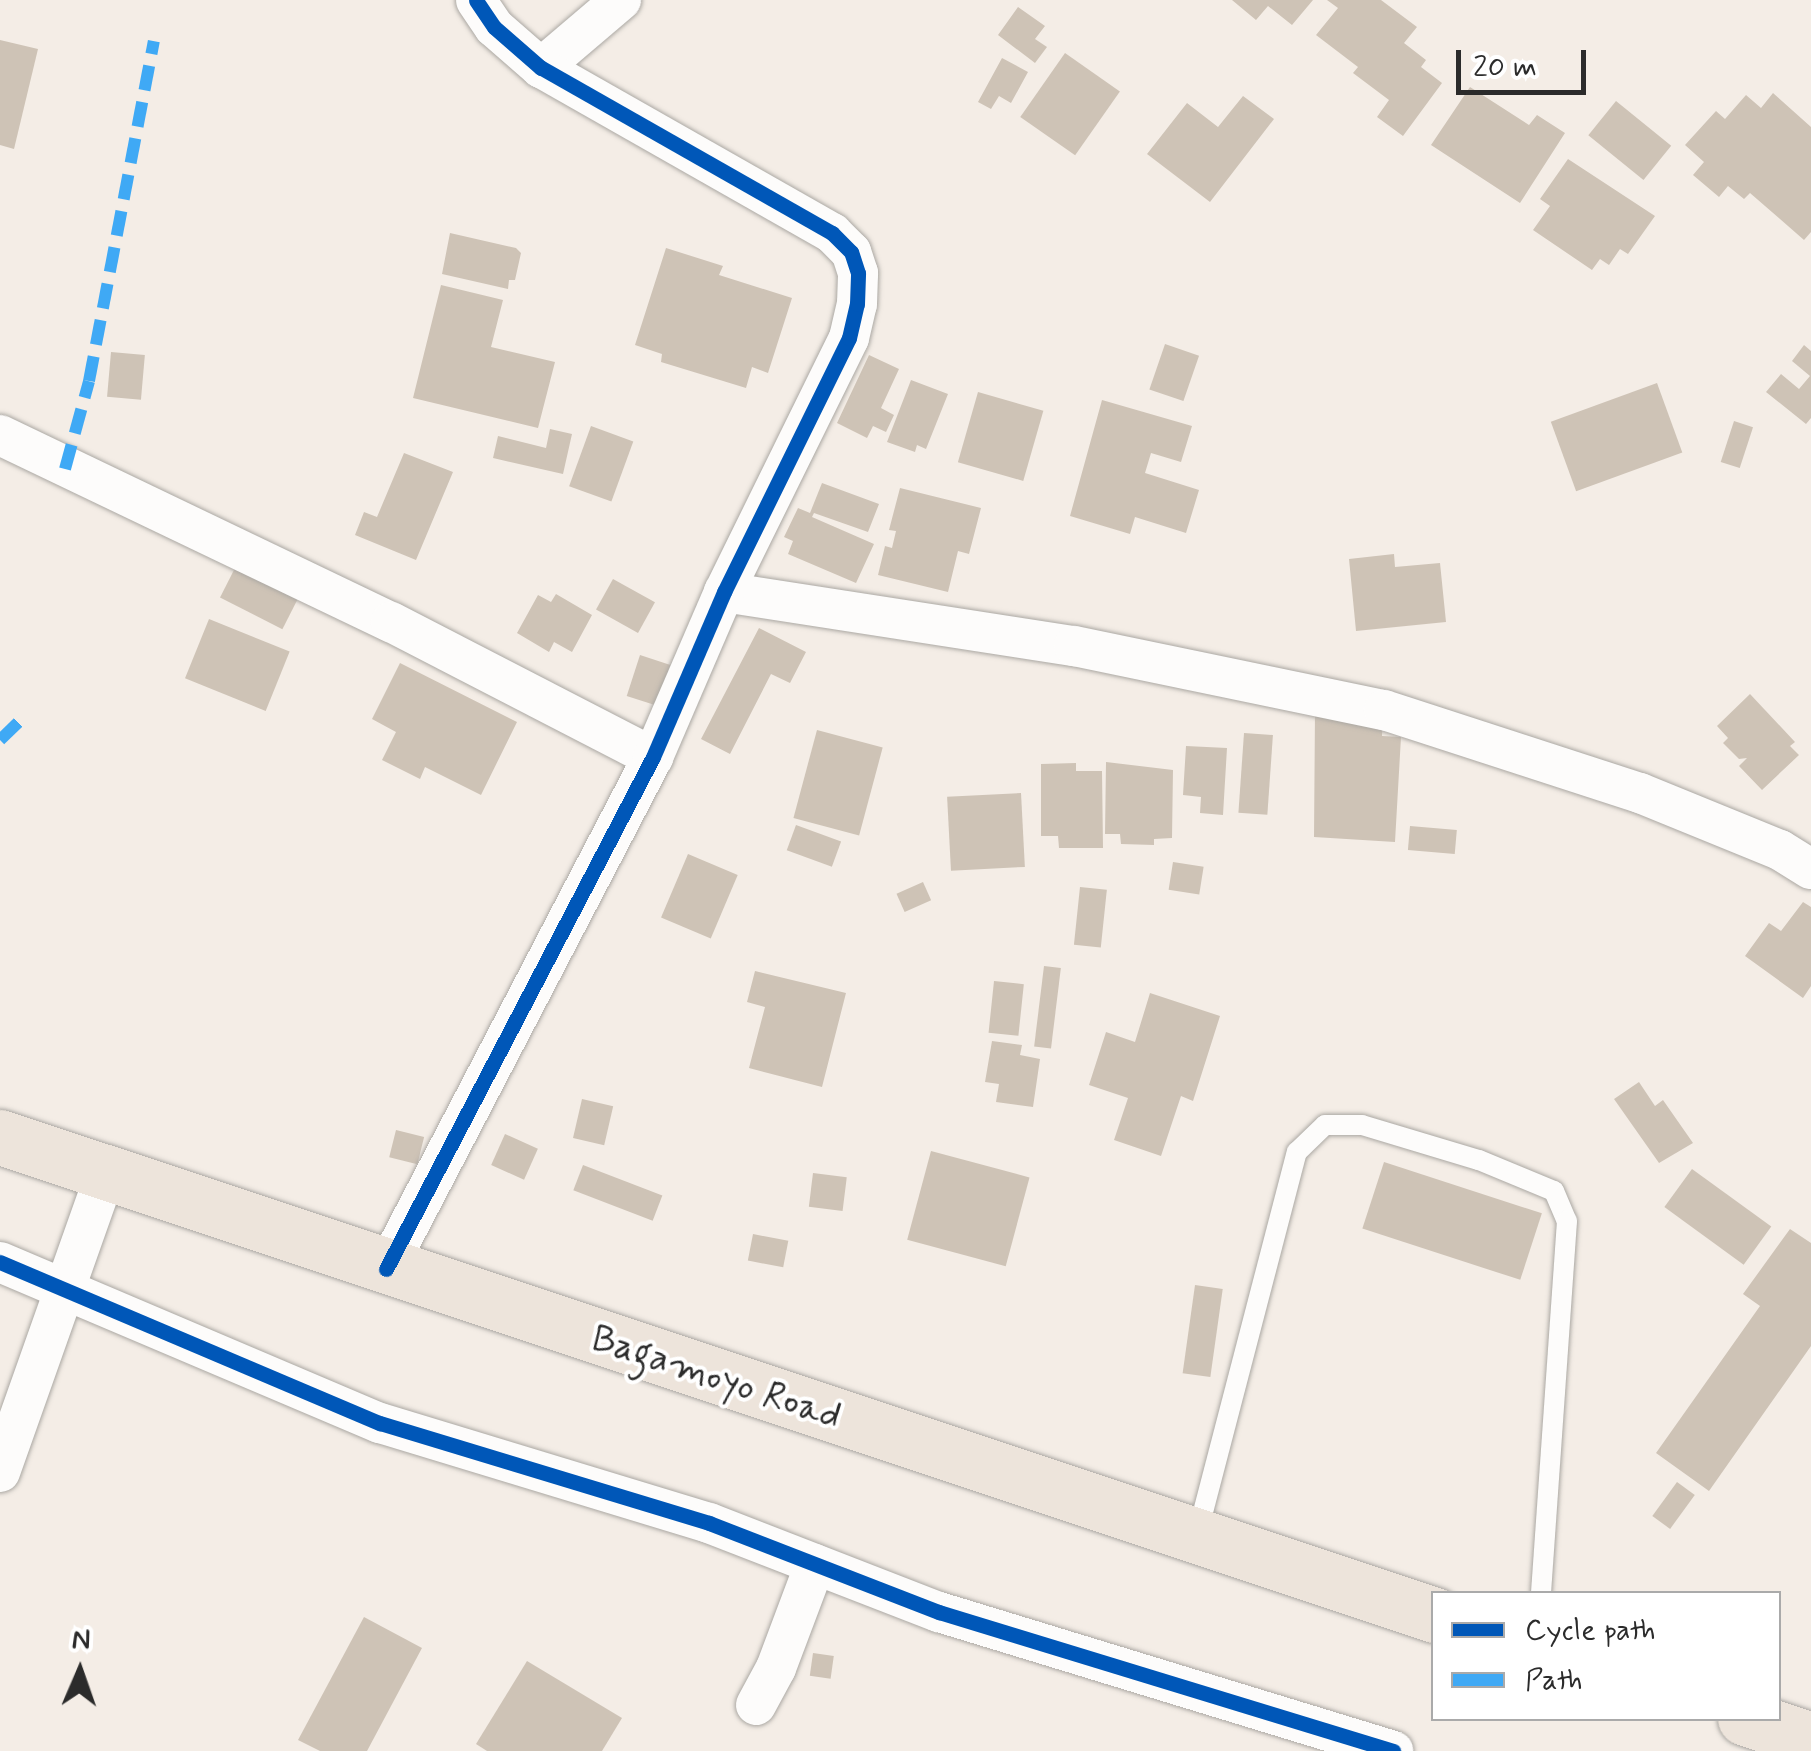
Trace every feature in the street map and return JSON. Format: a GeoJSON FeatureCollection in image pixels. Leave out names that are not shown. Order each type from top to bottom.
{"type":"FeatureCollection","features":[{"type":"Feature","properties":{"kind":"highway","name":"Bagamoyo Road"},"geometry":{"type":"LineString","coordinates":[[0,1137],[1431,1614]]}},
{"type":"Feature","properties":{"kind":"highway"},"geometry":{"type":"LineString","coordinates":[[1754,1721],[1811,1740]]}},
{"type":"Feature","properties":{"kind":"street"},"geometry":{"type":"LineString","coordinates":[[386,1268],[653,757],[724,592],[849,338],[857,304],[854,262],[832,233],[541,68],[494,27],[476,0]]}},
{"type":"Feature","properties":{"kind":"street"},"geometry":{"type":"LineString","coordinates":[[541,68],[621,0]]}},
{"type":"Feature","properties":{"kind":"street"},"geometry":{"type":"LineString","coordinates":[[0,435],[391,622],[653,757]]}},
{"type":"Feature","properties":{"kind":"street"},"geometry":{"type":"LineString","coordinates":[[724,592],[1074,646],[1384,710],[1640,793],[1780,850],[1811,868]]}},
{"type":"Feature","properties":{"kind":"street"},"geometry":{"type":"LineString","coordinates":[[0,1472],[106,1173]]}},
{"type":"Feature","properties":{"kind":"street"},"geometry":{"type":"LineString","coordinates":[[0,1262],[380,1422],[709,1523],[939,1612],[1393,1751]]}},
{"type":"Feature","properties":{"kind":"street"},"geometry":{"type":"LineString","coordinates":[[756,1705],[776,1668],[815,1564]]}},
{"type":"Feature","properties":{"kind":"lane"},"geometry":{"type":"LineString","coordinates":[[1197,1536],[1297,1152],[1326,1126],[1362,1125],[1479,1160],[1554,1191],[1567,1221],[1541,1591]]}},
{"type":"Feature","properties":{"kind":"building"},"geometry":{"type":"Polygon","coordinates":[[[1232,0],[1313,0],[1292,25],[1268,6],[1256,20],[1232,0]]]}},
{"type":"Feature","properties":{"kind":"building"},"geometry":{"type":"Polygon","coordinates":[[[1327,0],[1381,0],[1417,27],[1404,43],[1426,60],[1421,67],[1442,83],[1403,136],[1377,117],[1389,100],[1353,73],[1358,67],[1316,35],[1338,8],[1327,0]]]}},
{"type":"Feature","properties":{"kind":"building"},"geometry":{"type":"Polygon","coordinates":[[[1018,7],[1045,26],[1035,39],[1047,47],[1035,63],[998,35],[1018,7]]]}},
{"type":"Feature","properties":{"kind":"building"},"geometry":{"type":"Polygon","coordinates":[[[0,40],[38,49],[14,149],[0,145],[0,40]]]}},
{"type":"Feature","properties":{"kind":"building"},"geometry":{"type":"Polygon","coordinates":[[[1065,53],[1120,91],[1075,155],[1020,117],[1065,53]]]}},
{"type":"Feature","properties":{"kind":"building"},"geometry":{"type":"Polygon","coordinates":[[[1002,58],[1028,72],[1011,103],[999,96],[991,109],[978,102],[1002,58]]]}},
{"type":"Feature","properties":{"kind":"building"},"geometry":{"type":"Polygon","coordinates":[[[1470,87],[1529,125],[1537,115],[1565,133],[1520,203],[1431,145],[1470,87]]]}},
{"type":"Feature","properties":{"kind":"building"},"geometry":{"type":"Polygon","coordinates":[[[1773,93],[1811,127],[1811,232],[1804,240],[1750,193],[1744,199],[1728,186],[1719,197],[1693,175],[1704,162],[1685,145],[1716,111],[1725,119],[1746,95],[1761,108],[1773,93]]]}},
{"type":"Feature","properties":{"kind":"building"},"geometry":{"type":"Polygon","coordinates":[[[1243,96],[1274,119],[1210,202],[1147,154],[1187,103],[1218,127],[1243,96]]]}},
{"type":"Feature","properties":{"kind":"building"},"geometry":{"type":"Polygon","coordinates":[[[1616,101],[1671,146],[1643,180],[1588,135],[1616,101]]]}},
{"type":"Feature","properties":{"kind":"building"},"geometry":{"type":"Polygon","coordinates":[[[1568,159],[1655,216],[1628,254],[1620,249],[1609,265],[1600,259],[1592,270],[1533,230],[1550,206],[1540,199],[1568,159]]]}},
{"type":"Feature","properties":{"kind":"building"},"geometry":{"type":"Polygon","coordinates":[[[450,233],[516,248],[521,253],[515,280],[509,280],[508,289],[442,274],[450,233]]]}},
{"type":"Feature","properties":{"kind":"building"},"geometry":{"type":"Polygon","coordinates":[[[666,248],[723,266],[719,275],[792,298],[768,373],[752,367],[746,388],[661,362],[662,354],[635,345],[666,248]]]}},
{"type":"Feature","properties":{"kind":"building"},"geometry":{"type":"Polygon","coordinates":[[[441,285],[503,300],[491,347],[555,362],[538,428],[413,398],[441,285]]]}},
{"type":"Feature","properties":{"kind":"building"},"geometry":{"type":"Polygon","coordinates":[[[1165,344],[1199,356],[1183,401],[1149,389],[1165,344]]]}},
{"type":"Feature","properties":{"kind":"building"},"geometry":{"type":"Polygon","coordinates":[[[1804,345],[1811,351],[1811,418],[1806,424],[1766,392],[1781,374],[1799,389],[1810,376],[1792,361],[1804,345]]]}},
{"type":"Feature","properties":{"kind":"building"},"geometry":{"type":"Polygon","coordinates":[[[111,352],[145,355],[141,400],[107,397],[111,352]]]}},
{"type":"Feature","properties":{"kind":"building"},"geometry":{"type":"Polygon","coordinates":[[[869,355],[899,369],[881,408],[894,415],[886,432],[873,426],[867,438],[837,423],[869,355]]]}},
{"type":"Feature","properties":{"kind":"building"},"geometry":{"type":"Polygon","coordinates":[[[911,380],[948,394],[926,449],[917,445],[915,452],[887,442],[911,380]]]}},
{"type":"Feature","properties":{"kind":"building"},"geometry":{"type":"Polygon","coordinates":[[[1657,383],[1682,453],[1576,491],[1551,422],[1657,383]]]}},
{"type":"Feature","properties":{"kind":"building"},"geometry":{"type":"Polygon","coordinates":[[[978,392],[1043,411],[1023,481],[958,462],[978,392]]]}},
{"type":"Feature","properties":{"kind":"building"},"geometry":{"type":"Polygon","coordinates":[[[1102,400],[1192,426],[1181,462],[1151,453],[1145,473],[1199,490],[1186,533],[1135,517],[1130,534],[1070,516],[1102,400]]]}},
{"type":"Feature","properties":{"kind":"building"},"geometry":{"type":"Polygon","coordinates":[[[1734,421],[1753,427],[1740,468],[1721,462],[1734,421]]]}},
{"type":"Feature","properties":{"kind":"building"},"geometry":{"type":"Polygon","coordinates":[[[591,426],[633,441],[611,502],[569,486],[591,426]]]}},
{"type":"Feature","properties":{"kind":"building"},"geometry":{"type":"Polygon","coordinates":[[[550,429],[572,434],[563,474],[493,458],[498,436],[546,448],[550,429]]]}},
{"type":"Feature","properties":{"kind":"building"},"geometry":{"type":"Polygon","coordinates":[[[404,453],[453,472],[416,560],[355,535],[364,512],[377,517],[404,453]]]}},
{"type":"Feature","properties":{"kind":"building"},"geometry":{"type":"Polygon","coordinates":[[[822,483],[879,504],[868,532],[814,513],[812,517],[874,544],[856,583],[788,554],[793,541],[784,537],[798,508],[810,513],[822,483]]]}},
{"type":"Feature","properties":{"kind":"building"},"geometry":{"type":"Polygon","coordinates":[[[900,488],[981,508],[969,554],[958,551],[948,592],[878,575],[885,546],[892,548],[896,531],[889,530],[900,488]]]}},
{"type":"Feature","properties":{"kind":"building"},"geometry":{"type":"Polygon","coordinates":[[[1394,554],[1395,567],[1440,563],[1446,622],[1356,631],[1349,559],[1394,554]]]}},
{"type":"Feature","properties":{"kind":"building"},"geometry":{"type":"Polygon","coordinates":[[[235,568],[297,600],[282,629],[220,597],[235,568]]]}},
{"type":"Feature","properties":{"kind":"building"},"geometry":{"type":"Polygon","coordinates":[[[613,579],[655,602],[638,633],[596,610],[613,579]]]}},
{"type":"Feature","properties":{"kind":"building"},"geometry":{"type":"Polygon","coordinates":[[[556,594],[592,615],[572,652],[554,642],[549,652],[517,633],[538,595],[551,602],[556,594]]]}},
{"type":"Feature","properties":{"kind":"building"},"geometry":{"type":"Polygon","coordinates":[[[209,619],[290,652],[266,711],[185,678],[209,619]]]}},
{"type":"Feature","properties":{"kind":"building"},"geometry":{"type":"Polygon","coordinates":[[[759,628],[806,652],[790,683],[771,674],[730,754],[701,739],[759,628]]]}},
{"type":"Feature","properties":{"kind":"building"},"geometry":{"type":"Polygon","coordinates":[[[640,655],[670,665],[657,706],[627,696],[640,655]]]}},
{"type":"Feature","properties":{"kind":"building"},"geometry":{"type":"Polygon","coordinates":[[[400,663],[517,722],[481,795],[425,767],[420,779],[382,760],[396,732],[372,719],[400,663]]]}},
{"type":"Feature","properties":{"kind":"building"},"geometry":{"type":"Polygon","coordinates":[[[1750,694],[1795,742],[1790,746],[1799,755],[1762,790],[1739,766],[1747,758],[1739,759],[1723,743],[1728,738],[1717,726],[1750,694]]]}},
{"type":"Feature","properties":{"kind":"building"},"geometry":{"type":"Polygon","coordinates":[[[1315,711],[1383,715],[1382,736],[1401,737],[1395,842],[1314,837],[1315,711]]]}},
{"type":"Feature","properties":{"kind":"building"},"geometry":{"type":"Polygon","coordinates":[[[817,730],[883,748],[859,835],[793,818],[817,730]]]}},
{"type":"Feature","properties":{"kind":"building"},"geometry":{"type":"Polygon","coordinates":[[[1244,733],[1273,735],[1267,815],[1238,813],[1244,733]]]}},
{"type":"Feature","properties":{"kind":"building"},"geometry":{"type":"Polygon","coordinates":[[[1186,746],[1227,748],[1223,815],[1200,813],[1201,797],[1183,795],[1186,746]]]}},
{"type":"Feature","properties":{"kind":"building"},"geometry":{"type":"Polygon","coordinates":[[[1106,762],[1173,770],[1172,838],[1154,839],[1154,845],[1121,844],[1120,834],[1105,834],[1106,762]]]}},
{"type":"Feature","properties":{"kind":"building"},"geometry":{"type":"Polygon","coordinates":[[[1076,763],[1076,771],[1102,771],[1103,848],[1059,848],[1058,836],[1041,836],[1041,764],[1076,763]]]}},
{"type":"Feature","properties":{"kind":"building"},"geometry":{"type":"Polygon","coordinates":[[[1021,793],[1025,867],[951,871],[947,797],[1021,793]]]}},
{"type":"Feature","properties":{"kind":"building"},"geometry":{"type":"Polygon","coordinates":[[[796,825],[841,841],[832,867],[787,850],[796,825]]]}},
{"type":"Feature","properties":{"kind":"building"},"geometry":{"type":"Polygon","coordinates":[[[1410,826],[1457,830],[1455,854],[1408,850],[1410,826]]]}},
{"type":"Feature","properties":{"kind":"building"},"geometry":{"type":"Polygon","coordinates":[[[688,854],[738,875],[711,939],[661,918],[688,854]]]}},
{"type":"Feature","properties":{"kind":"building"},"geometry":{"type":"Polygon","coordinates":[[[1173,862],[1204,867],[1199,895],[1169,890],[1173,862]]]}},
{"type":"Feature","properties":{"kind":"building"},"geometry":{"type":"Polygon","coordinates":[[[923,882],[931,900],[905,912],[897,894],[923,882]]]}},
{"type":"Feature","properties":{"kind":"building"},"geometry":{"type":"Polygon","coordinates":[[[1080,887],[1107,890],[1101,948],[1074,945],[1080,887]]]}},
{"type":"Feature","properties":{"kind":"building"},"geometry":{"type":"Polygon","coordinates":[[[1803,902],[1811,907],[1811,986],[1803,998],[1745,956],[1769,923],[1781,931],[1803,902]]]}},
{"type":"Feature","properties":{"kind":"building"},"geometry":{"type":"Polygon","coordinates":[[[1044,966],[1061,968],[1051,1048],[1034,1046],[1044,966]]]}},
{"type":"Feature","properties":{"kind":"building"},"geometry":{"type":"Polygon","coordinates":[[[755,971],[846,993],[822,1087],[749,1068],[765,1007],[747,1002],[755,971]]]}},
{"type":"Feature","properties":{"kind":"building"},"geometry":{"type":"Polygon","coordinates":[[[994,981],[1024,984],[1018,1036],[989,1033],[994,981]]]}},
{"type":"Feature","properties":{"kind":"building"},"geometry":{"type":"Polygon","coordinates":[[[1150,993],[1220,1016],[1193,1101],[1181,1096],[1161,1156],[1114,1140],[1128,1098],[1089,1085],[1106,1032],[1135,1042],[1150,993]]]}},
{"type":"Feature","properties":{"kind":"building"},"geometry":{"type":"Polygon","coordinates":[[[992,1041],[1022,1045],[1020,1055],[1040,1059],[1033,1107],[996,1102],[999,1084],[985,1082],[992,1041]]]}},
{"type":"Feature","properties":{"kind":"building"},"geometry":{"type":"Polygon","coordinates":[[[1639,1082],[1655,1106],[1663,1100],[1693,1143],[1659,1163],[1614,1099],[1639,1082]]]}},
{"type":"Feature","properties":{"kind":"building"},"geometry":{"type":"Polygon","coordinates":[[[582,1099],[613,1106],[604,1145],[573,1138],[582,1099]]]}},
{"type":"Feature","properties":{"kind":"building"},"geometry":{"type":"Polygon","coordinates":[[[396,1130],[424,1137],[417,1164],[389,1157],[396,1130]]]}},
{"type":"Feature","properties":{"kind":"building"},"geometry":{"type":"Polygon","coordinates":[[[505,1134],[538,1149],[524,1180],[491,1165],[505,1134]]]}},
{"type":"Feature","properties":{"kind":"building"},"geometry":{"type":"Polygon","coordinates":[[[931,1151],[1030,1177],[1006,1266],[907,1240],[931,1151]]]}},
{"type":"Feature","properties":{"kind":"building"},"geometry":{"type":"Polygon","coordinates":[[[1384,1162],[1542,1213],[1520,1280],[1362,1229],[1384,1162]]]}},
{"type":"Feature","properties":{"kind":"building"},"geometry":{"type":"Polygon","coordinates":[[[583,1165],[662,1195],[653,1221],[573,1190],[583,1165]]]}},
{"type":"Feature","properties":{"kind":"building"},"geometry":{"type":"Polygon","coordinates":[[[1692,1169],[1771,1227],[1744,1265],[1664,1207],[1692,1169]]]}},
{"type":"Feature","properties":{"kind":"building"},"geometry":{"type":"Polygon","coordinates":[[[813,1173],[847,1177],[843,1211],[809,1207],[813,1173]]]}},
{"type":"Feature","properties":{"kind":"building"},"geometry":{"type":"Polygon","coordinates":[[[1790,1229],[1811,1243],[1811,1346],[1709,1491],[1656,1453],[1760,1306],[1743,1294],[1790,1229]]]}},
{"type":"Feature","properties":{"kind":"building"},"geometry":{"type":"Polygon","coordinates":[[[753,1234],[788,1241],[783,1267],[748,1261],[753,1234]]]}},
{"type":"Feature","properties":{"kind":"building"},"geometry":{"type":"Polygon","coordinates":[[[1195,1285],[1223,1289],[1210,1377],[1183,1373],[1195,1285]]]}},
{"type":"Feature","properties":{"kind":"building"},"geometry":{"type":"Polygon","coordinates":[[[1677,1482],[1695,1495],[1670,1529],[1652,1516],[1677,1482]]]}},
{"type":"Feature","properties":{"kind":"building"},"geometry":{"type":"Polygon","coordinates":[[[364,1617],[422,1648],[367,1751],[320,1751],[298,1740],[364,1617]]]}},
{"type":"Feature","properties":{"kind":"building"},"geometry":{"type":"Polygon","coordinates":[[[813,1653],[834,1656],[831,1679],[810,1676],[813,1653]]]}},
{"type":"Feature","properties":{"kind":"building"},"geometry":{"type":"Polygon","coordinates":[[[527,1661],[622,1718],[602,1751],[487,1751],[476,1744],[527,1661]]]}},
{"type":"Feature","properties":{"kind":"marked path"},"geometry":{"type":"LineString","coordinates":[[65,469],[89,381],[154,41]]}},
{"type":"Feature","properties":{"kind":"marked path"},"geometry":{"type":"LineString","coordinates":[[0,740],[25,716]]}},
{"type":"Feature","properties":{"kind":"cycle path"},"geometry":{"type":"LineString","coordinates":[[386,1269],[653,757],[724,592],[849,338],[857,304],[858,273],[851,252],[832,233],[541,68],[494,27],[476,0]]}},
{"type":"Feature","properties":{"kind":"cycle path"},"geometry":{"type":"LineString","coordinates":[[0,1262],[380,1423],[709,1523],[939,1612],[1393,1751]]}}]}
